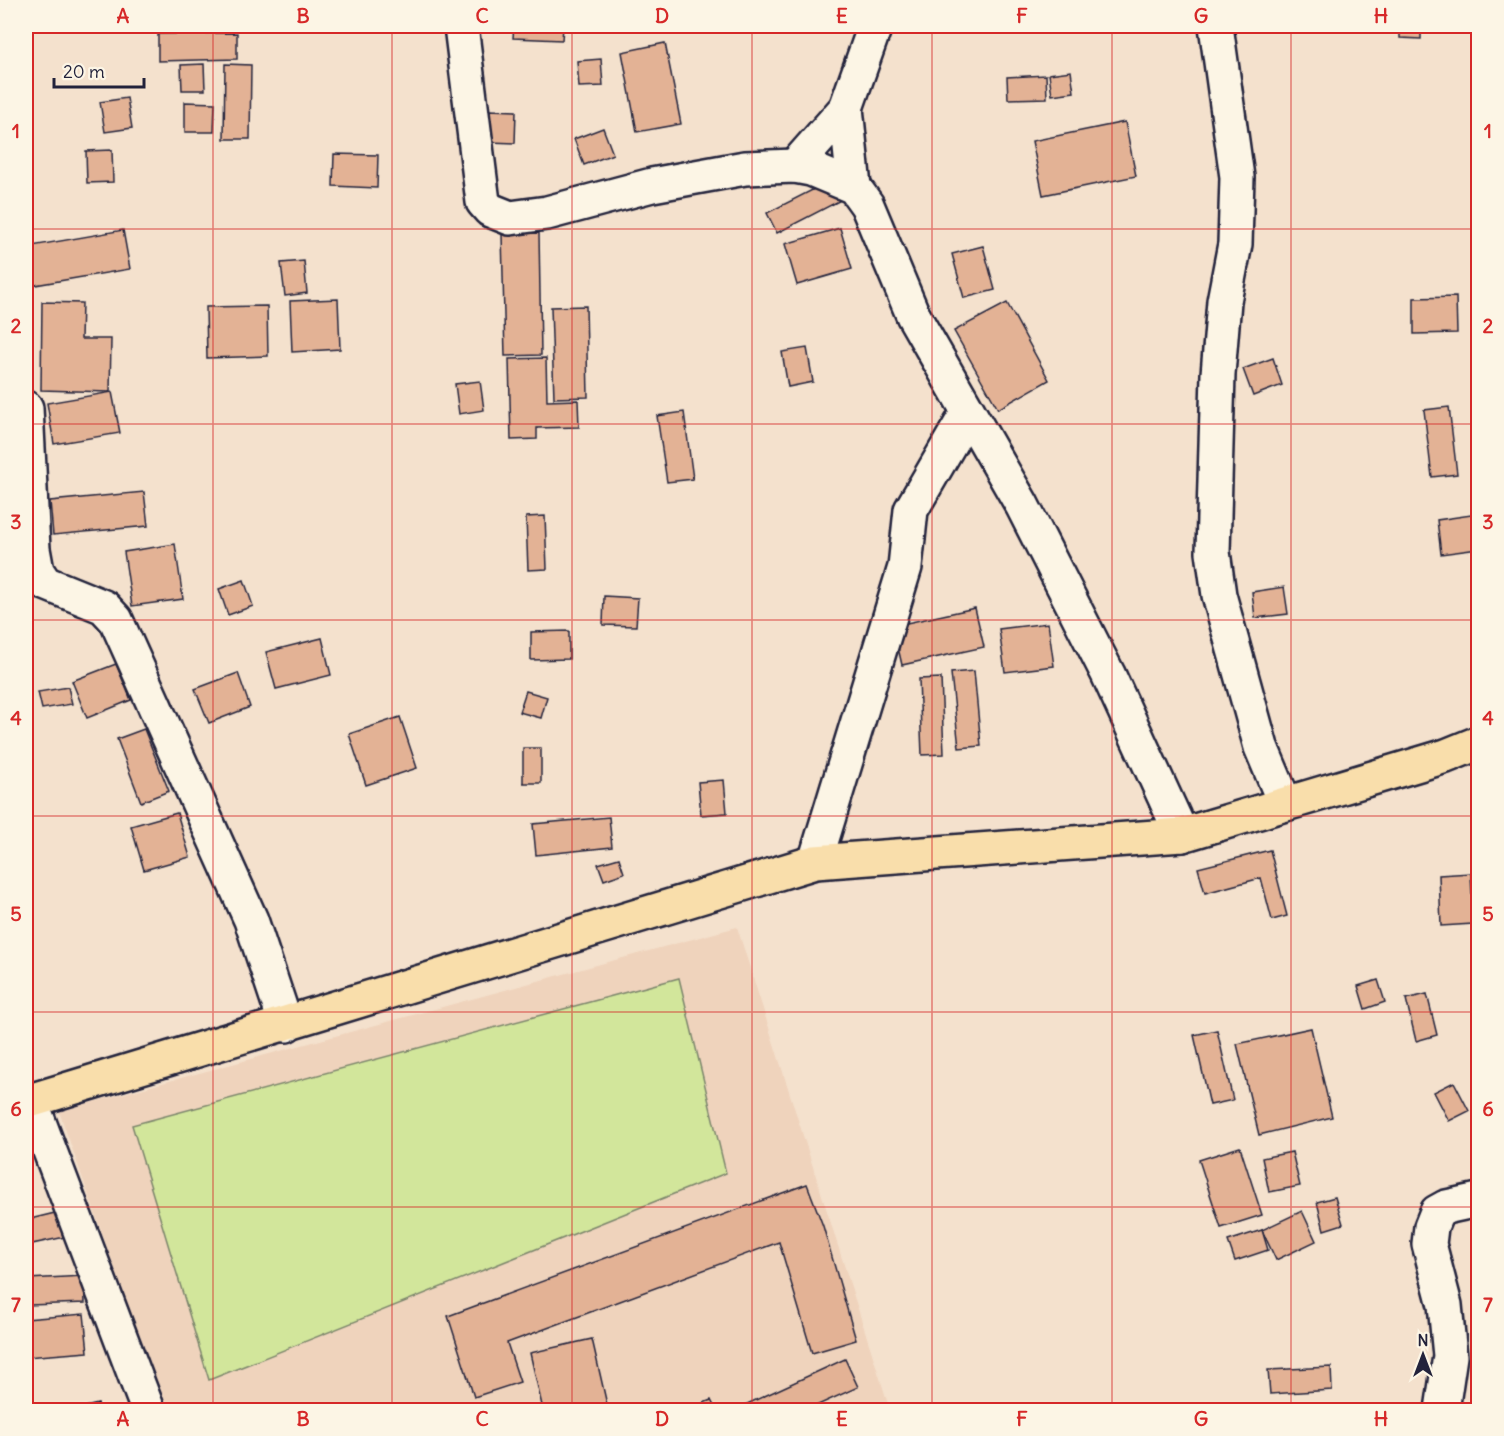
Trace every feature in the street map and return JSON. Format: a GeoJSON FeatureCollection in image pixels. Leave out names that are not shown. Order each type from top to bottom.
{"type":"FeatureCollection","features":[{"type":"Feature","properties":{"kind":"main road"},"geometry":{"type":"LineString","coordinates":[[28,1101],[286,1025],[815,861],[1182,835],[1446,756],[1479,743]]}},
{"type":"Feature","properties":{"kind":"street"},"geometry":{"type":"LineString","coordinates":[[461,26],[479,183],[483,202],[500,215],[510,218],[547,213],[652,185],[745,168],[795,166],[819,172],[854,187]]}},
{"type":"Feature","properties":{"kind":"street"},"geometry":{"type":"LineString","coordinates":[[795,166],[846,108],[875,26]]}},
{"type":"Feature","properties":{"kind":"street"},"geometry":{"type":"LineString","coordinates":[[1216,26],[1238,177],[1235,244],[1224,301],[1218,374],[1213,552],[1219,595],[1261,747],[1285,804]]}},
{"type":"Feature","properties":{"kind":"street"},"geometry":{"type":"LineString","coordinates":[[846,108],[854,187],[867,205],[913,315],[1022,505],[1103,663],[1182,835]]}},
{"type":"Feature","properties":{"kind":"street"},"geometry":{"type":"LineString","coordinates":[[26,408],[33,549],[37,571],[45,583],[104,606],[116,620],[251,920],[286,1025]]}},
{"type":"Feature","properties":{"kind":"street"},"geometry":{"type":"LineString","coordinates":[[815,861],[905,567],[911,510],[968,412]]}},
{"type":"Feature","properties":{"kind":"street"},"geometry":{"type":"LineString","coordinates":[[28,1101],[148,1410]]}},
{"type":"Feature","properties":{"kind":"street"},"geometry":{"type":"LineString","coordinates":[[1442,1410],[1450,1356],[1445,1305],[1429,1244],[1431,1227],[1437,1212],[1446,1207],[1479,1200]]}},
{"type":"Feature","properties":{"kind":"shaded area"},"geometry":{"type":"Polygon","coordinates":[[[737,927],[890,1410],[164,1410],[59,1111],[737,927]]]}},
{"type":"Feature","properties":{"kind":"green space"},"geometry":{"type":"Polygon","coordinates":[[[679,978],[726,1173],[209,1380],[132,1125],[679,978]]]}},
{"type":"Feature","properties":{"kind":"building"},"geometry":{"type":"Polygon","coordinates":[[[514,26],[563,26],[562,40],[513,38],[514,26]]]}},
{"type":"Feature","properties":{"kind":"building"},"geometry":{"type":"Polygon","coordinates":[[[1400,26],[1421,26],[1421,39],[1400,38],[1400,26]]]}},
{"type":"Feature","properties":{"kind":"building"},"geometry":{"type":"Polygon","coordinates":[[[237,33],[237,59],[158,61],[158,34],[237,33]]]}},
{"type":"Feature","properties":{"kind":"building"},"geometry":{"type":"Polygon","coordinates":[[[665,43],[681,124],[637,132],[622,52],[665,43]]]}},
{"type":"Feature","properties":{"kind":"building"},"geometry":{"type":"Polygon","coordinates":[[[601,59],[603,86],[579,87],[577,61],[601,59]]]}},
{"type":"Feature","properties":{"kind":"building"},"geometry":{"type":"Polygon","coordinates":[[[204,64],[205,90],[182,90],[181,65],[204,64]]]}},
{"type":"Feature","properties":{"kind":"building"},"geometry":{"type":"Polygon","coordinates":[[[225,64],[251,65],[250,139],[224,139],[225,64]]]}},
{"type":"Feature","properties":{"kind":"building"},"geometry":{"type":"Polygon","coordinates":[[[1071,71],[1074,92],[1052,95],[1049,74],[1071,71]]]}},
{"type":"Feature","properties":{"kind":"building"},"geometry":{"type":"Polygon","coordinates":[[[1046,75],[1047,98],[1008,99],[1007,77],[1046,75]]]}},
{"type":"Feature","properties":{"kind":"building"},"geometry":{"type":"Polygon","coordinates":[[[127,98],[132,128],[105,132],[100,102],[127,98]]]}},
{"type":"Feature","properties":{"kind":"building"},"geometry":{"type":"Polygon","coordinates":[[[185,102],[215,103],[214,132],[185,132],[185,102]]]}},
{"type":"Feature","properties":{"kind":"building"},"geometry":{"type":"Polygon","coordinates":[[[489,110],[516,111],[515,143],[489,142],[489,110]]]}},
{"type":"Feature","properties":{"kind":"building"},"geometry":{"type":"Polygon","coordinates":[[[1125,122],[1136,176],[1043,195],[1032,141],[1125,122]]]}},
{"type":"Feature","properties":{"kind":"building"},"geometry":{"type":"Polygon","coordinates":[[[603,128],[613,154],[584,165],[574,139],[603,128]]]}},
{"type":"Feature","properties":{"kind":"building"},"geometry":{"type":"Polygon","coordinates":[[[112,150],[113,182],[87,183],[86,151],[112,150]]]}},
{"type":"Feature","properties":{"kind":"building"},"geometry":{"type":"Polygon","coordinates":[[[334,154],[378,155],[377,188],[333,186],[334,154]]]}},
{"type":"Feature","properties":{"kind":"building"},"geometry":{"type":"Polygon","coordinates":[[[830,181],[839,201],[777,233],[767,213],[830,181]]]}},
{"type":"Feature","properties":{"kind":"building"},"geometry":{"type":"Polygon","coordinates":[[[840,228],[852,269],[797,285],[785,244],[840,228]]]}},
{"type":"Feature","properties":{"kind":"building"},"geometry":{"type":"Polygon","coordinates":[[[123,230],[130,269],[29,286],[26,247],[123,230]]]}},
{"type":"Feature","properties":{"kind":"building"},"geometry":{"type":"Polygon","coordinates":[[[539,233],[541,355],[505,356],[502,234],[539,233]]]}},
{"type":"Feature","properties":{"kind":"building"},"geometry":{"type":"Polygon","coordinates":[[[983,246],[995,290],[964,298],[952,254],[983,246]]]}},
{"type":"Feature","properties":{"kind":"building"},"geometry":{"type":"Polygon","coordinates":[[[304,261],[307,293],[285,296],[281,263],[304,261]]]}},
{"type":"Feature","properties":{"kind":"building"},"geometry":{"type":"Polygon","coordinates":[[[1456,297],[1457,333],[1414,334],[1414,298],[1456,297]]]}},
{"type":"Feature","properties":{"kind":"building"},"geometry":{"type":"Polygon","coordinates":[[[338,299],[340,349],[292,352],[290,301],[338,299]]]}},
{"type":"Feature","properties":{"kind":"building"},"geometry":{"type":"Polygon","coordinates":[[[42,302],[82,303],[81,339],[111,339],[110,392],[41,390],[42,302]]]}},
{"type":"Feature","properties":{"kind":"building"},"geometry":{"type":"Polygon","coordinates":[[[1007,303],[1049,380],[998,409],[954,331],[1007,303]]]}},
{"type":"Feature","properties":{"kind":"building"},"geometry":{"type":"Polygon","coordinates":[[[267,306],[268,356],[207,358],[206,307],[267,306]]]}},
{"type":"Feature","properties":{"kind":"building"},"geometry":{"type":"Polygon","coordinates":[[[586,306],[588,397],[554,398],[551,307],[586,306]]]}},
{"type":"Feature","properties":{"kind":"building"},"geometry":{"type":"Polygon","coordinates":[[[807,348],[813,382],[788,387],[782,352],[807,348]]]}},
{"type":"Feature","properties":{"kind":"building"},"geometry":{"type":"Polygon","coordinates":[[[546,358],[547,401],[578,400],[579,427],[537,428],[537,439],[511,440],[509,359],[546,358]]]}},
{"type":"Feature","properties":{"kind":"building"},"geometry":{"type":"Polygon","coordinates":[[[1273,358],[1282,385],[1253,396],[1243,369],[1273,358]]]}},
{"type":"Feature","properties":{"kind":"building"},"geometry":{"type":"Polygon","coordinates":[[[480,381],[484,410],[459,414],[455,384],[480,381]]]}},
{"type":"Feature","properties":{"kind":"building"},"geometry":{"type":"Polygon","coordinates":[[[112,392],[120,433],[54,444],[47,403],[112,392]]]}},
{"type":"Feature","properties":{"kind":"building"},"geometry":{"type":"Polygon","coordinates":[[[1449,407],[1457,474],[1432,477],[1424,410],[1449,407]]]}},
{"type":"Feature","properties":{"kind":"building"},"geometry":{"type":"Polygon","coordinates":[[[684,412],[693,479],[667,482],[657,416],[684,412]]]}},
{"type":"Feature","properties":{"kind":"building"},"geometry":{"type":"Polygon","coordinates":[[[144,492],[148,526],[53,535],[50,501],[144,492]]]}},
{"type":"Feature","properties":{"kind":"building"},"geometry":{"type":"Polygon","coordinates":[[[1478,514],[1478,549],[1441,554],[1437,520],[1478,514]]]}},
{"type":"Feature","properties":{"kind":"building"},"geometry":{"type":"Polygon","coordinates":[[[545,516],[547,569],[528,570],[526,517],[545,516]]]}},
{"type":"Feature","properties":{"kind":"building"},"geometry":{"type":"Polygon","coordinates":[[[175,544],[183,599],[132,606],[124,552],[175,544]]]}},
{"type":"Feature","properties":{"kind":"building"},"geometry":{"type":"Polygon","coordinates":[[[244,580],[253,606],[228,615],[219,589],[244,580]]]}},
{"type":"Feature","properties":{"kind":"building"},"geometry":{"type":"Polygon","coordinates":[[[1284,587],[1288,614],[1255,618],[1252,592],[1284,587]]]}},
{"type":"Feature","properties":{"kind":"building"},"geometry":{"type":"Polygon","coordinates":[[[604,596],[638,598],[636,626],[603,625],[604,596]]]}},
{"type":"Feature","properties":{"kind":"building"},"geometry":{"type":"Polygon","coordinates":[[[975,608],[984,647],[902,665],[893,626],[975,608]]]}},
{"type":"Feature","properties":{"kind":"building"},"geometry":{"type":"Polygon","coordinates":[[[1048,623],[1054,666],[1005,672],[999,629],[1048,623]]]}},
{"type":"Feature","properties":{"kind":"building"},"geometry":{"type":"Polygon","coordinates":[[[569,631],[569,659],[531,660],[531,632],[569,631]]]}},
{"type":"Feature","properties":{"kind":"building"},"geometry":{"type":"Polygon","coordinates":[[[322,638],[331,675],[276,689],[266,652],[322,638]]]}},
{"type":"Feature","properties":{"kind":"building"},"geometry":{"type":"Polygon","coordinates":[[[116,664],[131,700],[87,718],[72,681],[116,664]]]}},
{"type":"Feature","properties":{"kind":"building"},"geometry":{"type":"Polygon","coordinates":[[[974,671],[981,746],[959,748],[951,673],[974,671]]]}},
{"type":"Feature","properties":{"kind":"building"},"geometry":{"type":"Polygon","coordinates":[[[238,673],[250,707],[209,723],[195,689],[238,673]]]}},
{"type":"Feature","properties":{"kind":"building"},"geometry":{"type":"Polygon","coordinates":[[[941,678],[944,754],[922,755],[919,679],[941,678]]]}},
{"type":"Feature","properties":{"kind":"building"},"geometry":{"type":"Polygon","coordinates":[[[68,687],[72,704],[42,709],[38,692],[68,687]]]}},
{"type":"Feature","properties":{"kind":"building"},"geometry":{"type":"Polygon","coordinates":[[[526,691],[547,697],[541,718],[519,712],[526,691]]]}},
{"type":"Feature","properties":{"kind":"building"},"geometry":{"type":"Polygon","coordinates":[[[400,717],[417,768],[366,785],[349,734],[400,717]]]}},
{"type":"Feature","properties":{"kind":"building"},"geometry":{"type":"Polygon","coordinates":[[[144,729],[169,791],[141,802],[117,739],[144,729]]]}},
{"type":"Feature","properties":{"kind":"building"},"geometry":{"type":"Polygon","coordinates":[[[523,748],[541,748],[541,783],[523,783],[523,748]]]}},
{"type":"Feature","properties":{"kind":"building"},"geometry":{"type":"Polygon","coordinates":[[[724,780],[727,813],[701,815],[698,782],[724,780]]]}},
{"type":"Feature","properties":{"kind":"building"},"geometry":{"type":"Polygon","coordinates":[[[177,813],[190,857],[144,870],[131,826],[177,813]]]}},
{"type":"Feature","properties":{"kind":"building"},"geometry":{"type":"Polygon","coordinates":[[[609,817],[612,847],[536,855],[533,824],[609,817]]]}},
{"type":"Feature","properties":{"kind":"building"},"geometry":{"type":"Polygon","coordinates":[[[1270,850],[1287,916],[1272,920],[1261,878],[1205,893],[1198,868],[1270,850]]]}},
{"type":"Feature","properties":{"kind":"building"},"geometry":{"type":"Polygon","coordinates":[[[619,858],[624,873],[604,880],[598,864],[619,858]]]}},
{"type":"Feature","properties":{"kind":"building"},"geometry":{"type":"Polygon","coordinates":[[[1471,873],[1473,924],[1441,926],[1439,875],[1471,873]]]}},
{"type":"Feature","properties":{"kind":"building"},"geometry":{"type":"Polygon","coordinates":[[[1378,980],[1385,1002],[1365,1009],[1358,986],[1378,980]]]}},
{"type":"Feature","properties":{"kind":"building"},"geometry":{"type":"Polygon","coordinates":[[[1427,994],[1437,1035],[1416,1041],[1406,999],[1427,994]]]}},
{"type":"Feature","properties":{"kind":"building"},"geometry":{"type":"Polygon","coordinates":[[[1311,1028],[1332,1117],[1259,1135],[1237,1044],[1311,1028]]]}},
{"type":"Feature","properties":{"kind":"building"},"geometry":{"type":"Polygon","coordinates":[[[1217,1030],[1233,1100],[1210,1105],[1194,1035],[1217,1030]]]}},
{"type":"Feature","properties":{"kind":"building"},"geometry":{"type":"Polygon","coordinates":[[[1454,1082],[1469,1111],[1449,1121],[1434,1092],[1454,1082]]]}},
{"type":"Feature","properties":{"kind":"building"},"geometry":{"type":"Polygon","coordinates":[[[1240,1147],[1262,1215],[1221,1228],[1199,1160],[1240,1147]]]}},
{"type":"Feature","properties":{"kind":"building"},"geometry":{"type":"Polygon","coordinates":[[[1292,1152],[1300,1186],[1269,1192],[1262,1158],[1292,1152]]]}},
{"type":"Feature","properties":{"kind":"building"},"geometry":{"type":"Polygon","coordinates":[[[807,1184],[823,1226],[856,1340],[812,1353],[779,1242],[507,1343],[520,1382],[474,1397],[448,1316],[807,1184]]]}},
{"type":"Feature","properties":{"kind":"building"},"geometry":{"type":"Polygon","coordinates":[[[1335,1197],[1343,1224],[1324,1230],[1317,1202],[1335,1197]]]}},
{"type":"Feature","properties":{"kind":"building"},"geometry":{"type":"Polygon","coordinates":[[[1302,1211],[1316,1241],[1276,1260],[1262,1230],[1302,1211]]]}},
{"type":"Feature","properties":{"kind":"building"},"geometry":{"type":"Polygon","coordinates":[[[59,1212],[65,1237],[32,1244],[26,1220],[59,1212]]]}},
{"type":"Feature","properties":{"kind":"building"},"geometry":{"type":"Polygon","coordinates":[[[1262,1230],[1268,1250],[1235,1261],[1228,1241],[1262,1230]]]}},
{"type":"Feature","properties":{"kind":"building"},"geometry":{"type":"Polygon","coordinates":[[[84,1276],[85,1303],[29,1305],[28,1279],[84,1276]]]}},
{"type":"Feature","properties":{"kind":"building"},"geometry":{"type":"Polygon","coordinates":[[[84,1314],[88,1352],[26,1357],[26,1319],[84,1314]]]}},
{"type":"Feature","properties":{"kind":"building"},"geometry":{"type":"Polygon","coordinates":[[[592,1339],[608,1409],[543,1410],[530,1353],[592,1339]]]}},
{"type":"Feature","properties":{"kind":"building"},"geometry":{"type":"Polygon","coordinates":[[[845,1359],[858,1387],[807,1410],[734,1410],[845,1359]]]}},
{"type":"Feature","properties":{"kind":"building"},"geometry":{"type":"Polygon","coordinates":[[[1331,1367],[1332,1390],[1270,1394],[1268,1370],[1331,1367]]]}},
{"type":"Feature","properties":{"kind":"building"},"geometry":{"type":"Polygon","coordinates":[[[711,1400],[716,1410],[686,1410],[711,1400]]]}},
{"type":"Feature","properties":{"kind":"building"},"geometry":{"type":"Polygon","coordinates":[[[98,1404],[100,1410],[73,1410],[98,1404]]]}}]}
